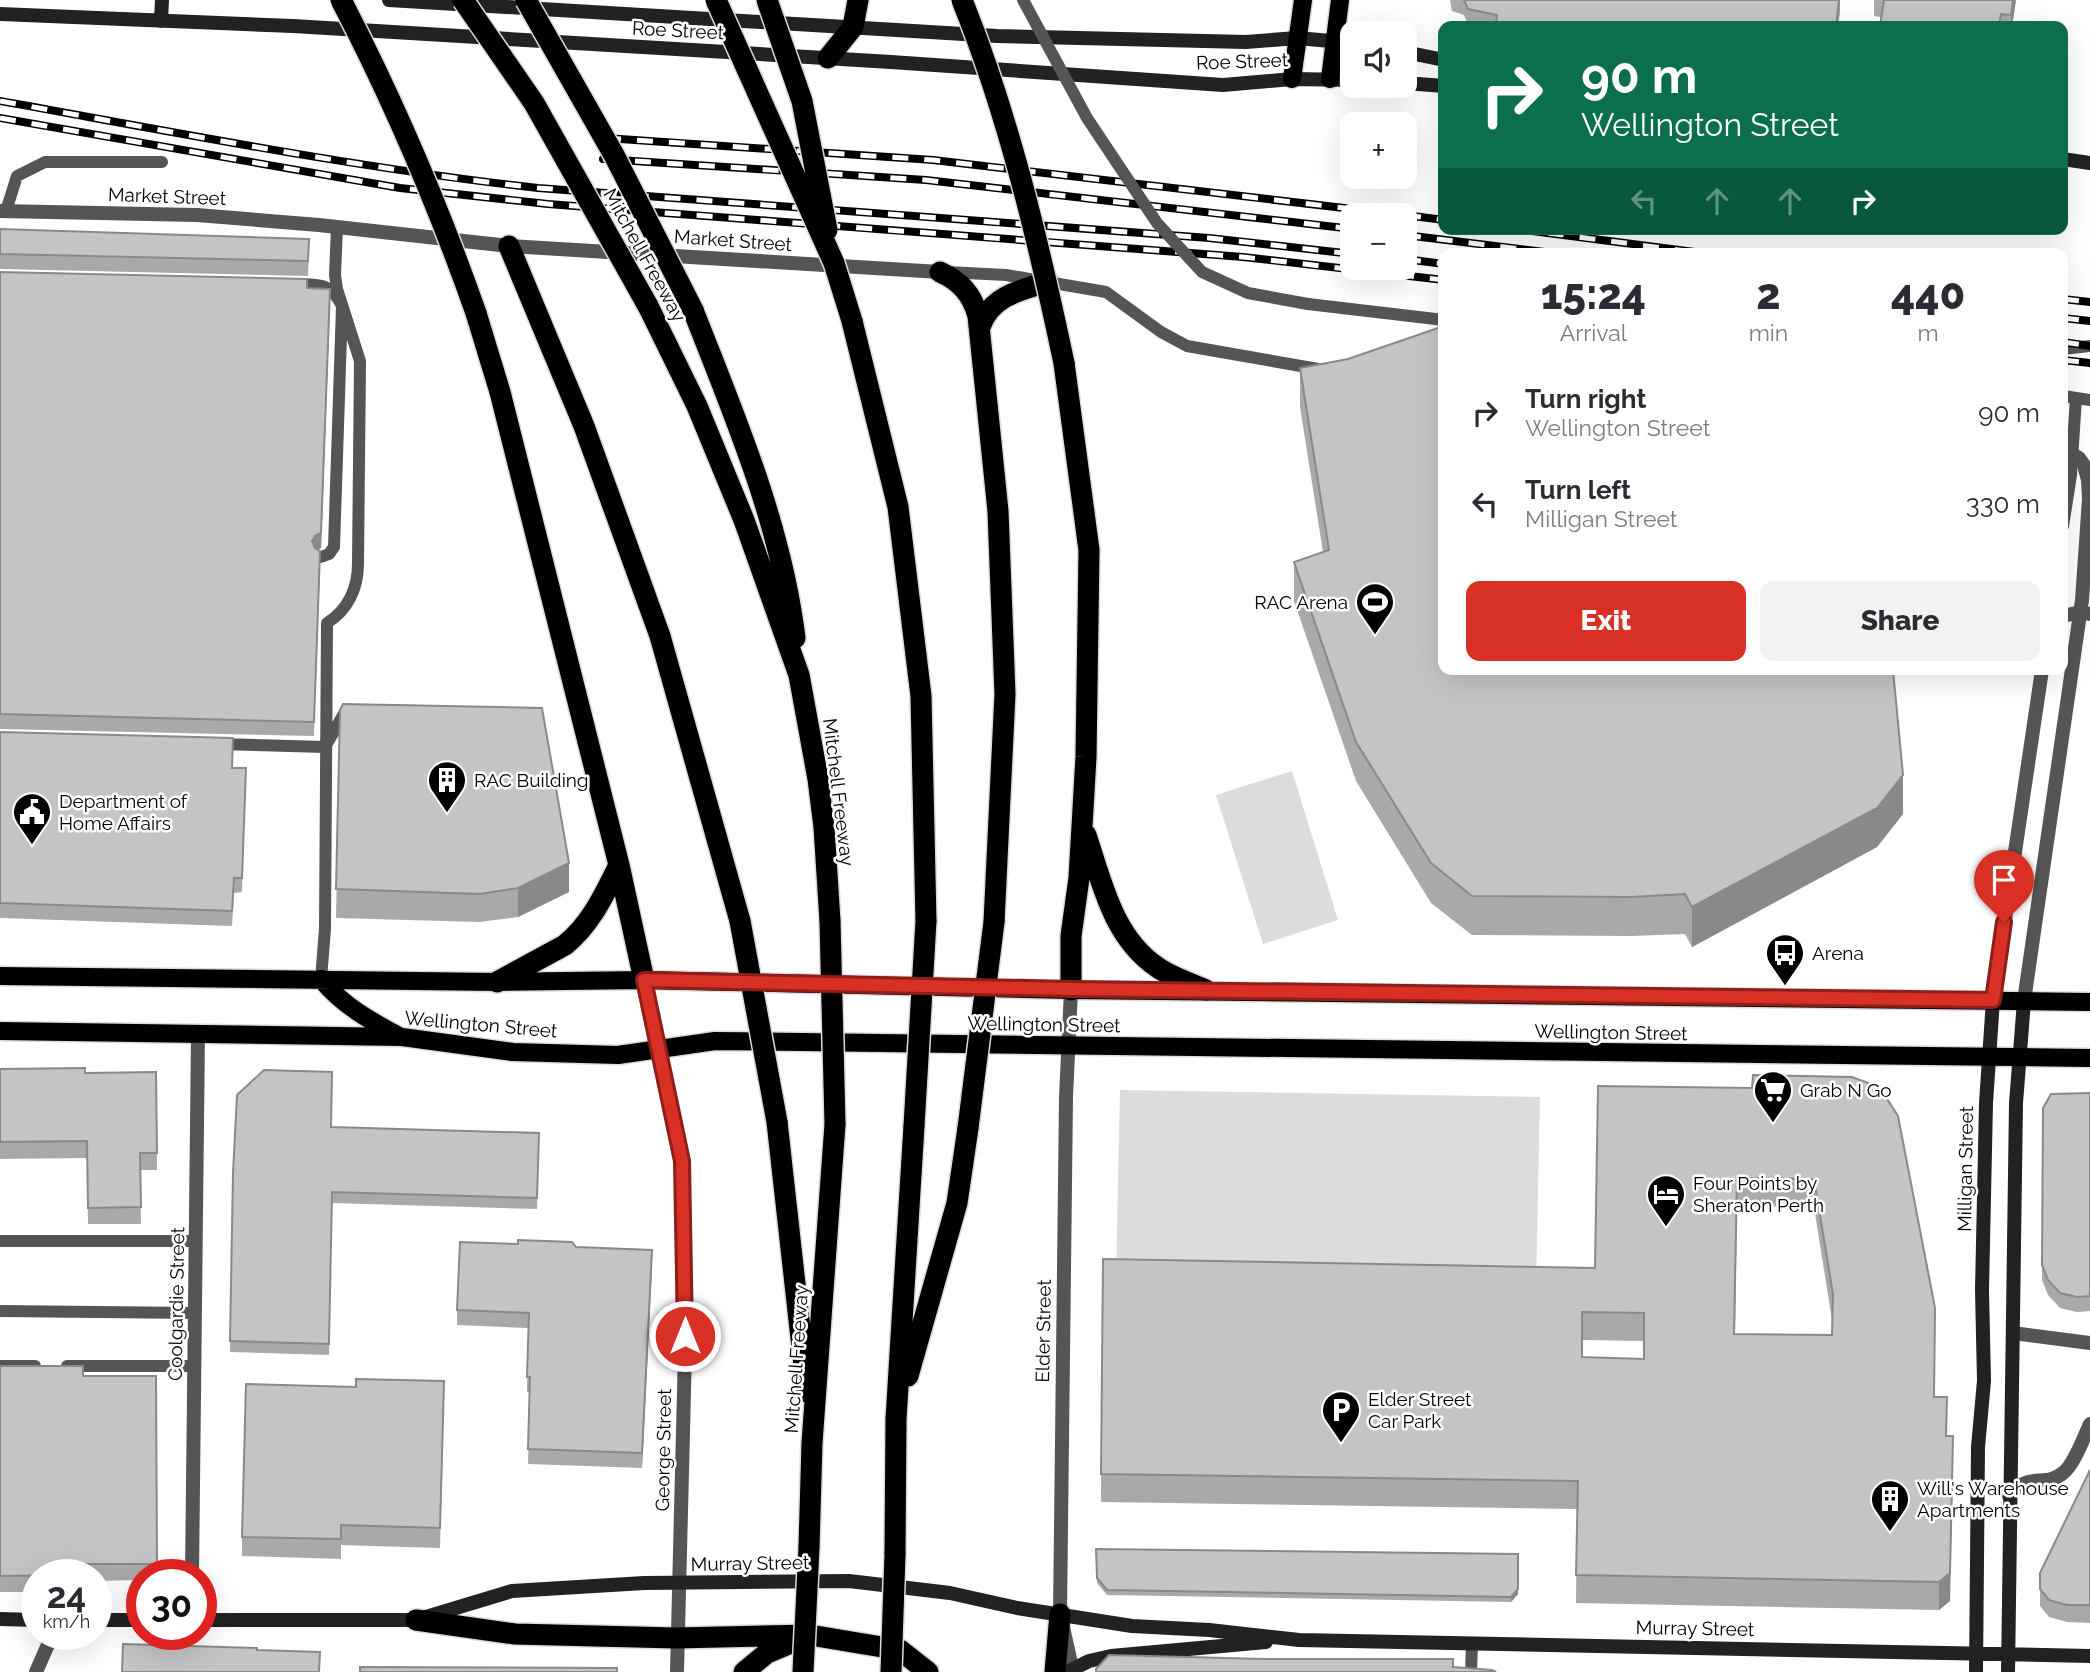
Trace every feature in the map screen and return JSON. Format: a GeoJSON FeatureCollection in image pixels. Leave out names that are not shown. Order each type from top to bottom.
{"type":"FeatureCollection","features":[{"type":"Feature","properties":{"kind":"highway"},"geometry":{"type":"LineString","coordinates":[[341,0],[378,70],[415,153],[445,225],[476,313],[500,392],[619,865],[644,980]]}},
{"type":"Feature","properties":{"kind":"highway","name":"Mitchell Freeway"},"geometry":{"type":"LineString","coordinates":[[463,0],[534,103],[648,306],[697,406],[744,520],[799,675],[820,791],[830,921],[835,1124],[812,1443],[803,1672]]}},
{"type":"Feature","properties":{"kind":"highway"},"geometry":{"type":"LineString","coordinates":[[526,0],[614,155],[693,310],[752,461],[766,506],[789,594],[799,675]]}},
{"type":"Feature","properties":{"kind":"highway"},"geometry":{"type":"LineString","coordinates":[[716,0],[834,263]]}},
{"type":"Feature","properties":{"kind":"highway"},"geometry":{"type":"LineString","coordinates":[[767,0],[802,101],[834,263],[852,321],[898,507],[920,696],[926,922],[896,1419],[891,1672]]}},
{"type":"Feature","properties":{"kind":"highway"},"geometry":{"type":"LineString","coordinates":[[828,58],[853,27],[859,0]]}},
{"type":"Feature","properties":{"kind":"highway"},"geometry":{"type":"LineString","coordinates":[[962,0],[978,40],[1014,155],[1042,261],[1064,363],[1089,550],[1086,757],[1079,878],[1070,936],[1071,989]]}},
{"type":"Feature","properties":{"kind":"highway"},"geometry":{"type":"LineString","coordinates":[[509,246],[584,426],[660,636],[740,921],[776,1122],[812,1443]]}},
{"type":"Feature","properties":{"kind":"highway"},"geometry":{"type":"LineString","coordinates":[[896,1419],[957,1203],[994,922],[1005,694],[998,511],[980,327],[975,307],[967,292],[955,280],[940,272]]}},
{"type":"Feature","properties":{"kind":"highway"},"geometry":{"type":"LineString","coordinates":[[980,327],[988,310],[1001,299],[1048,282]]}},
{"type":"Feature","properties":{"kind":"highway"},"geometry":{"type":"LineString","coordinates":[[1082,823],[1113,914],[1124,935],[1158,968],[1206,990]]}},
{"type":"Feature","properties":{"kind":"highway"},"geometry":{"type":"LineString","coordinates":[[497,982],[575,937],[599,906],[619,865]]}},
{"type":"Feature","properties":{"kind":"highway"},"geometry":{"type":"LineString","coordinates":[[1060,1614],[1067,1671]]}},
{"type":"Feature","properties":{"kind":"highway"},"geometry":{"type":"LineString","coordinates":[[416,1620],[515,1634],[677,1638],[810,1635],[900,1650],[928,1672]]}},
{"type":"Feature","properties":{"kind":"highway"},"geometry":{"type":"LineString","coordinates":[[744,1672],[767,1653],[810,1635]]}},
{"type":"Feature","properties":{"kind":"main road"},"geometry":{"type":"LineString","coordinates":[[161,21],[162,0]]}},
{"type":"Feature","properties":{"kind":"main road","name":"Roe Street"},"geometry":{"type":"LineString","coordinates":[[389,0],[997,36],[1247,42],[1297,38],[1340,42]]}},
{"type":"Feature","properties":{"kind":"main road"},"geometry":{"type":"LineString","coordinates":[[1292,79],[1303,0]]}},
{"type":"Feature","properties":{"kind":"main road"},"geometry":{"type":"LineString","coordinates":[[1340,0],[1342,21]]}},
{"type":"Feature","properties":{"kind":"main road","name":"Roe Street"},"geometry":{"type":"LineString","coordinates":[[0,14],[293,26],[1223,85],[1292,79],[1340,79]]}},
{"type":"Feature","properties":{"kind":"main road"},"geometry":{"type":"LineString","coordinates":[[1330,79],[1340,53]]}},
{"type":"Feature","properties":{"kind":"main road"},"geometry":{"type":"LineString","coordinates":[[1417,54],[1438,59]]}},
{"type":"Feature","properties":{"kind":"main road"},"geometry":{"type":"LineString","coordinates":[[1417,84],[1438,86]]}},
{"type":"Feature","properties":{"kind":"main road"},"geometry":{"type":"LineString","coordinates":[[2068,160],[2090,163]]}},
{"type":"Feature","properties":{"kind":"main road","name":"Wellington Street"},"geometry":{"type":"LineString","coordinates":[[0,976],[497,982],[644,980],[1071,989],[2090,1002]]}},
{"type":"Feature","properties":{"kind":"main road"},"geometry":{"type":"LineString","coordinates":[[320,979],[334,996],[349,1007],[402,1037]]}},
{"type":"Feature","properties":{"kind":"main road","name":"Milligan Street"},"geometry":{"type":"LineString","coordinates":[[1976,1672],[1978,1447],[1984,1381],[1982,1290],[1993,1000]]}},
{"type":"Feature","properties":{"kind":"main road"},"geometry":{"type":"LineString","coordinates":[[2008,1672],[2008,1496],[2016,1103],[2024,1000]]}},
{"type":"Feature","properties":{"kind":"main road","name":"Wellington Street"},"geometry":{"type":"LineString","coordinates":[[0,1031],[402,1037],[513,1052],[618,1055],[715,1041],[2090,1058]]}},
{"type":"Feature","properties":{"kind":"main road","name":"Murray Street"},"geometry":{"type":"LineString","coordinates":[[217,1620],[416,1620],[512,1591],[678,1583],[849,1581],[950,1593],[1017,1608],[1132,1626],[1209,1630],[1299,1640],[2090,1656]]}},
{"type":"Feature","properties":{"kind":"main road"},"geometry":{"type":"LineString","coordinates":[[0,1619],[21,1620]]}},
{"type":"Feature","properties":{"kind":"main road","name":"Murray Street"},"geometry":{"type":"LineString","coordinates":[[1067,1671],[1111,1656],[1299,1640]]}},
{"type":"Feature","properties":{"kind":"street","name":"Market Street"},"geometry":{"type":"LineString","coordinates":[[3,211],[197,215],[509,246],[940,272]]}},
{"type":"Feature","properties":{"kind":"street"},"geometry":{"type":"LineString","coordinates":[[2024,1000],[2084,609],[2088,480],[2079,458],[2068,453]]}},
{"type":"Feature","properties":{"kind":"street","name":"Milligan Street"},"geometry":{"type":"LineString","coordinates":[[1993,1000],[2041,675]]}},
{"type":"Feature","properties":{"kind":"street","name":"George Street"},"geometry":{"type":"LineString","coordinates":[[644,980],[682,1161],[685,1311],[677,1672]]}},
{"type":"Feature","properties":{"kind":"street","name":"Elder Street"},"geometry":{"type":"LineString","coordinates":[[1060,1614],[1062,1328],[1071,989]]}},
{"type":"Feature","properties":{"kind":"street","name":"Coolgardie Street"},"geometry":{"type":"LineString","coordinates":[[192,1559],[198,1034]]}},
{"type":"Feature","properties":{"kind":"street"},"geometry":{"type":"LineString","coordinates":[[2013,1333],[2090,1343]]}},
{"type":"Feature","properties":{"kind":"street"},"geometry":{"type":"LineString","coordinates":[[2008,1496],[2017,1486],[2027,1481],[2052,1479],[2063,1474],[2090,1424]]}},
{"type":"Feature","properties":{"kind":"street"},"geometry":{"type":"LineString","coordinates":[[36,1672],[46,1650]]}},
{"type":"Feature","properties":{"kind":"lane"},"geometry":{"type":"LineString","coordinates":[[1023,0],[1087,118],[1157,223],[1202,272],[1248,293],[1308,304],[1438,319]]}},
{"type":"Feature","properties":{"kind":"lane"},"geometry":{"type":"LineString","coordinates":[[3,211],[17,176],[45,162],[162,162]]}},
{"type":"Feature","properties":{"kind":"lane"},"geometry":{"type":"LineString","coordinates":[[320,979],[325,929],[327,623],[347,604],[357,580],[358,565],[360,361],[337,289],[337,227]]}},
{"type":"Feature","properties":{"kind":"lane","name":"Market Street"},"geometry":{"type":"LineString","coordinates":[[940,272],[1006,275],[1106,292],[1167,336],[1187,345],[1334,371]]}},
{"type":"Feature","properties":{"kind":"lane"},"geometry":{"type":"LineString","coordinates":[[280,284],[323,285],[335,292],[342,306],[334,547],[329,554],[321,557]]}},
{"type":"Feature","properties":{"kind":"lane"},"geometry":{"type":"LineString","coordinates":[[2068,348],[2090,346]]}},
{"type":"Feature","properties":{"kind":"lane"},"geometry":{"type":"LineString","coordinates":[[2068,425],[2069,397],[2090,400]]}},
{"type":"Feature","properties":{"kind":"lane"},"geometry":{"type":"LineString","coordinates":[[2084,609],[2090,571]]}},
{"type":"Feature","properties":{"kind":"lane"},"geometry":{"type":"LineString","coordinates":[[325,747],[345,712],[359,712]]}},
{"type":"Feature","properties":{"kind":"lane"},"geometry":{"type":"LineString","coordinates":[[203,743],[325,747]]}},
{"type":"Feature","properties":{"kind":"lane"},"geometry":{"type":"LineString","coordinates":[[0,1241],[195,1241]]}},
{"type":"Feature","properties":{"kind":"lane"},"geometry":{"type":"LineString","coordinates":[[0,1311],[195,1313]]}},
{"type":"Feature","properties":{"kind":"lane"},"geometry":{"type":"LineString","coordinates":[[0,1366],[42,1366]]}},
{"type":"Feature","properties":{"kind":"lane"},"geometry":{"type":"LineString","coordinates":[[55,1366],[194,1366]]}},
{"type":"Feature","properties":{"kind":"lane"},"geometry":{"type":"LineString","coordinates":[[1471,1672],[1472,1644]]}},
{"type":"Feature","properties":{"kind":"shaded area"},"geometry":{"type":"Polygon","coordinates":[[[1292,771],[1338,920],[1263,944],[1216,795],[1292,771]]]}},
{"type":"Feature","properties":{"kind":"shaded area"},"geometry":{"type":"Polygon","coordinates":[[[1120,1090],[1540,1097],[1536,1284],[1116,1275],[1120,1090]]]}},
{"type":"Feature","properties":{"kind":"building"},"geometry":{"type":"Polygon","coordinates":[[[1464,0],[1839,0],[1837,21],[1496,21],[1497,15],[1468,9],[1464,0]]]}},
{"type":"Feature","properties":{"kind":"building"},"geometry":{"type":"Polygon","coordinates":[[[1884,0],[2013,0],[2011,15],[2001,14],[2000,21],[1881,21],[1884,0]]]}},
{"type":"Feature","properties":{"kind":"building"},"geometry":{"type":"Polygon","coordinates":[[[0,229],[309,239],[308,261],[0,254],[0,229]]]}},
{"type":"Feature","properties":{"kind":"building"},"geometry":{"type":"Polygon","coordinates":[[[0,272],[307,279],[307,288],[330,289],[321,533],[312,541],[320,551],[314,722],[0,714],[0,272]]]}},
{"type":"Feature","properties":{"kind":"building","name":"RAC Arena"},"geometry":{"type":"Polygon","coordinates":[[[1438,328],[1438,675],[1893,675],[1903,775],[1877,808],[1692,907],[1685,894],[1631,897],[1472,896],[1431,863],[1356,742],[1294,562],[1329,550],[1300,368],[1348,359],[1438,328]]]}},
{"type":"Feature","properties":{"kind":"building","name":"RAC Building"},"geometry":{"type":"Polygon","coordinates":[[[343,704],[542,708],[569,863],[518,888],[480,894],[336,889],[340,710],[343,704]]]}},
{"type":"Feature","properties":{"kind":"building"},"geometry":{"type":"Polygon","coordinates":[[[0,732],[233,738],[232,768],[246,768],[242,878],[234,878],[232,911],[0,903],[0,732]]]}},
{"type":"Feature","properties":{"kind":"building"},"geometry":{"type":"Polygon","coordinates":[[[85,1068],[85,1073],[156,1072],[157,1153],[140,1153],[141,1207],[88,1208],[87,1141],[0,1142],[0,1069],[85,1068]]]}},
{"type":"Feature","properties":{"kind":"building"},"geometry":{"type":"Polygon","coordinates":[[[264,1070],[332,1072],[331,1127],[539,1133],[537,1198],[332,1192],[329,1344],[230,1341],[237,1095],[264,1070]]]}},
{"type":"Feature","properties":{"kind":"building"},"geometry":{"type":"Polygon","coordinates":[[[1753,1075],[1852,1077],[1871,1084],[1887,1099],[1898,1116],[1935,1308],[1934,1397],[1947,1397],[1946,1436],[1953,1436],[1950,1573],[1939,1582],[1576,1575],[1578,1481],[1101,1474],[1103,1259],[1595,1268],[1598,1086],[1752,1088],[1753,1075]],[[1737,1178],[1734,1334],[1832,1335],[1833,1294],[1814,1179],[1737,1178]],[[1582,1312],[1582,1357],[1644,1359],[1644,1313],[1582,1312]]]}},
{"type":"Feature","properties":{"kind":"building"},"geometry":{"type":"Polygon","coordinates":[[[2090,1093],[2090,1296],[2077,1297],[2060,1293],[2048,1280],[2042,1265],[2043,1108],[2051,1094],[2090,1093]]]}},
{"type":"Feature","properties":{"kind":"building"},"geometry":{"type":"Polygon","coordinates":[[[518,1240],[572,1242],[576,1247],[652,1250],[642,1453],[528,1449],[529,1313],[457,1310],[460,1242],[518,1244],[518,1240]]]}},
{"type":"Feature","properties":{"kind":"building"},"geometry":{"type":"Polygon","coordinates":[[[0,1366],[83,1366],[83,1376],[156,1376],[157,1559],[126,1559],[126,1564],[112,1564],[112,1559],[21,1559],[21,1576],[0,1576],[0,1366]]]}},
{"type":"Feature","properties":{"kind":"building"},"geometry":{"type":"Polygon","coordinates":[[[356,1379],[444,1381],[440,1528],[341,1525],[341,1539],[242,1537],[246,1384],[356,1387],[356,1379]]]}},
{"type":"Feature","properties":{"kind":"building"},"geometry":{"type":"Polygon","coordinates":[[[2090,1470],[2090,1605],[2067,1605],[2049,1600],[2040,1589],[2040,1573],[2090,1470]]]}},
{"type":"Feature","properties":{"kind":"building"},"geometry":{"type":"Polygon","coordinates":[[[1096,1549],[1518,1554],[1518,1589],[1511,1597],[1107,1590],[1097,1578],[1096,1549]]]}},
{"type":"Feature","properties":{"kind":"building"},"geometry":{"type":"Polygon","coordinates":[[[123,1644],[126,1644],[126,1650],[217,1650],[217,1647],[320,1652],[319,1672],[122,1672],[123,1644]]]}},
{"type":"Feature","properties":{"kind":"building"},"geometry":{"type":"Polygon","coordinates":[[[1109,1655],[1265,1659],[1453,1659],[1453,1667],[1496,1672],[1096,1672],[1109,1655]]]}},
{"type":"Feature","properties":{"kind":"building"},"geometry":{"type":"Polygon","coordinates":[[[360,1667],[617,1668],[617,1672],[360,1672],[360,1667]]]}},
{"type":"Feature","properties":{"kind":"railway"},"geometry":{"type":"LineString","coordinates":[[0,101],[335,160],[538,188],[1209,238],[1340,253]]}},
{"type":"Feature","properties":{"kind":"railway"},"geometry":{"type":"LineString","coordinates":[[0,118],[400,188],[548,204],[1243,257],[1438,279]]}},
{"type":"Feature","properties":{"kind":"railway"},"geometry":{"type":"LineString","coordinates":[[605,138],[933,160],[1340,208]]}},
{"type":"Feature","properties":{"kind":"railway"},"geometry":{"type":"LineString","coordinates":[[603,159],[926,180],[1340,228]]}},
{"type":"Feature","properties":{"kind":"railway"},"geometry":{"type":"LineString","coordinates":[[1417,217],[1438,219]]}},
{"type":"Feature","properties":{"kind":"railway"},"geometry":{"type":"LineString","coordinates":[[1563,235],[1663,248]]}},
{"type":"Feature","properties":{"kind":"railway"},"geometry":{"type":"LineString","coordinates":[[1417,236],[1512,248]]}},
{"type":"Feature","properties":{"kind":"railway"},"geometry":{"type":"LineString","coordinates":[[1417,261],[1438,263]]}},
{"type":"Feature","properties":{"kind":"railway"},"geometry":{"type":"LineString","coordinates":[[2068,300],[2090,302]]}},
{"type":"Feature","properties":{"kind":"railway"},"geometry":{"type":"LineString","coordinates":[[2068,319],[2090,321]]}},
{"type":"Feature","properties":{"kind":"railway"},"geometry":{"type":"LineString","coordinates":[[2068,343],[2090,346]]}},
{"type":"Feature","properties":{"kind":"railway"},"geometry":{"type":"LineString","coordinates":[[2068,361],[2090,363]]}},
{"type":"Feature","properties":{"kind":"place","name":"RAC Arena"},"geometry":{"type":"Point","coordinates":[1375,636]}},
{"type":"Feature","properties":{"kind":"place","name":"RAC Building"},"geometry":{"type":"Point","coordinates":[447,814]}},
{"type":"Feature","properties":{"kind":"place","name":"Department of Home Affairs"},"geometry":{"type":"Point","coordinates":[32,846]}},
{"type":"Feature","properties":{"kind":"place","name":"Arena"},"geometry":{"type":"Point","coordinates":[1785,987]}},
{"type":"Feature","properties":{"kind":"place","name":"Grab N Go"},"geometry":{"type":"Point","coordinates":[1773,1124]}},
{"type":"Feature","properties":{"kind":"place","name":"Four Points by Sheraton Perth"},"geometry":{"type":"Point","coordinates":[1666,1228]}},
{"type":"Feature","properties":{"kind":"place","name":"Elder Street Car Park"},"geometry":{"type":"Point","coordinates":[1341,1444]}},
{"type":"Feature","properties":{"kind":"place","name":"Will's Warehouse Apartments"},"geometry":{"type":"Point","coordinates":[1890,1533]}},
{"type":"Feature","properties":{"kind":"route"},"geometry":{"type":"LineString","coordinates":[[685,1336],[682,1161],[644,980],[1071,989],[1993,1000],[2004,922]]}}]}
